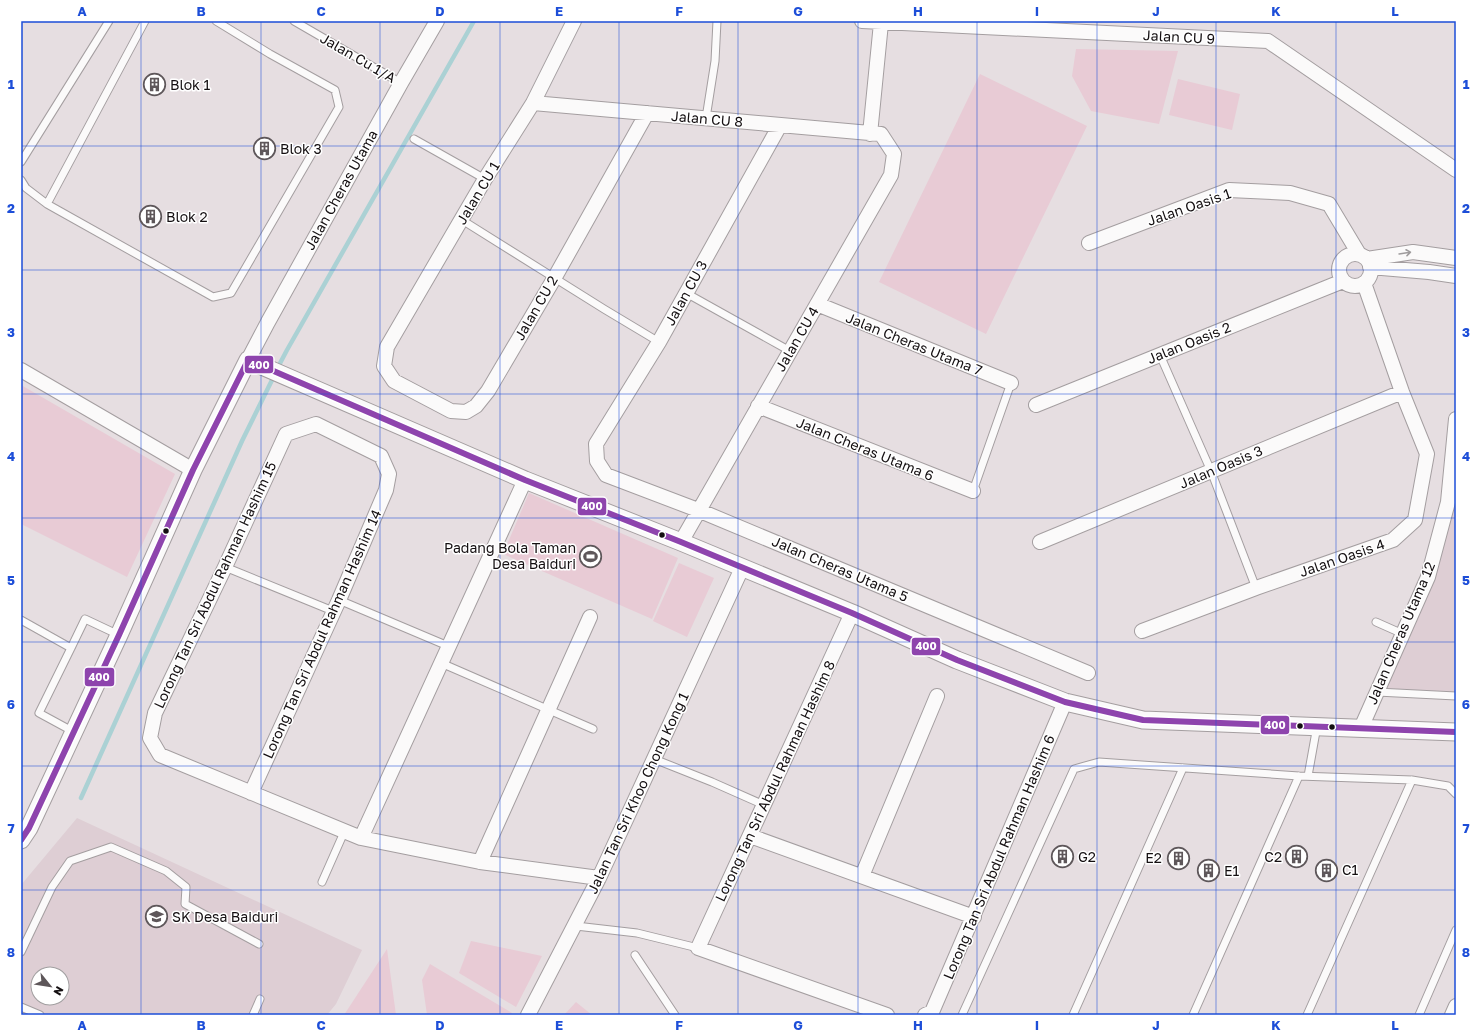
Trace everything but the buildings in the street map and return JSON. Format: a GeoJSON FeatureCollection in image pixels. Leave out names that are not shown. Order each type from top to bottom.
{"type":"FeatureCollection","features":[{"type":"Feature","properties":{"kind":"street","name":"Jalan Cheras Utama"},"geometry":{"type":"LineString","coordinates":[[248,360],[401,83],[437,21]]}},
{"type":"Feature","properties":{"kind":"street","name":"Jalan CU 1"},"geometry":{"type":"LineString","coordinates":[[384,366],[387,347],[485,179],[534,103],[574,21]]}},
{"type":"Feature","properties":{"kind":"street","name":"Jalan CU 9"},"geometry":{"type":"LineString","coordinates":[[862,21],[1268,41],[1456,170]]}},
{"type":"Feature","properties":{"kind":"street"},"geometry":{"type":"LineString","coordinates":[[876,134],[881,23]]}},
{"type":"Feature","properties":{"kind":"street","name":"Jalan CU 8"},"geometry":{"type":"LineString","coordinates":[[534,103],[876,134]]}},
{"type":"Feature","properties":{"kind":"street","name":"Jalan CU 2"},"geometry":{"type":"LineString","coordinates":[[384,366],[394,381],[451,411],[466,412],[476,406],[488,391],[555,277],[647,113]]}},
{"type":"Feature","properties":{"kind":"street","name":"Jalan CU 3"},"geometry":{"type":"LineString","coordinates":[[597,461],[596,444],[659,342],[780,125]]}},
{"type":"Feature","properties":{"kind":"street","name":"Jalan CU 4"},"geometry":{"type":"LineString","coordinates":[[681,542],[891,176],[894,154],[876,134]]}},
{"type":"Feature","properties":{"kind":"street","name":"Jalan Oasis 1"},"geometry":{"type":"LineString","coordinates":[[1089,243],[1229,190],[1290,193],[1329,204],[1365,260]]}},
{"type":"Feature","properties":{"kind":"street"},"geometry":{"type":"LineString","coordinates":[[1365,260],[1413,252],[1456,258]]}},
{"type":"Feature","properties":{"kind":"street"},"geometry":{"type":"LineString","coordinates":[[1365,260],[1370,275],[1364,283],[1357,286],[1350,285],[1343,281],[1339,274],[1339,266],[1343,259],[1350,254],[1365,260],[1456,276]]}},
{"type":"Feature","properties":{"kind":"street","name":"Jalan Oasis 2"},"geometry":{"type":"LineString","coordinates":[[1036,405],[1343,281]]}},
{"type":"Feature","properties":{"kind":"street","name":"Jalan Oasis 4"},"geometry":{"type":"LineString","coordinates":[[1142,631],[1256,588],[1392,540],[1415,520],[1426,454],[1402,392],[1364,283]]}},
{"type":"Feature","properties":{"kind":"street","name":"Jalan Cheras Utama 7"},"geometry":{"type":"LineString","coordinates":[[817,304],[1011,383]]}},
{"type":"Feature","properties":{"kind":"street"},"geometry":{"type":"LineString","coordinates":[[24,830],[74,732],[193,470],[248,360],[525,480],[681,542],[957,660],[1065,702],[1143,720],[1456,732]]}},
{"type":"Feature","properties":{"kind":"street"},"geometry":{"type":"LineString","coordinates":[[21,370],[193,470]]}},
{"type":"Feature","properties":{"kind":"street","name":"Jalan Oasis 3"},"geometry":{"type":"LineString","coordinates":[[1040,542],[1402,392]]}},
{"type":"Feature","properties":{"kind":"street","name":"Jalan Cheras Utama 6"},"geometry":{"type":"LineString","coordinates":[[758,406],[973,491]]}},
{"type":"Feature","properties":{"kind":"street","name":"Jalan Cheras Utama 12"},"geometry":{"type":"LineString","coordinates":[[1361,728],[1428,577],[1452,505],[1456,419]]}},
{"type":"Feature","properties":{"kind":"street","name":"Lorong Tan Sri Abdul Rahman Hashim 15"},"geometry":{"type":"LineString","coordinates":[[251,793],[160,755],[150,738],[155,713],[225,567],[286,434],[316,424],[381,456],[389,474]]}},
{"type":"Feature","properties":{"kind":"street","name":"Jalan Cheras Utama 5"},"geometry":{"type":"LineString","coordinates":[[597,461],[606,475],[698,510],[1088,673]]}},
{"type":"Feature","properties":{"kind":"street","name":"Lorong Tan Sri Abdul Rahman Hashim 14"},"geometry":{"type":"LineString","coordinates":[[251,793],[336,606],[386,490],[389,474]]}},
{"type":"Feature","properties":{"kind":"street"},"geometry":{"type":"LineString","coordinates":[[361,838],[525,480]]}},
{"type":"Feature","properties":{"kind":"street","name":"Jalan Tan Sri Khoo Chong Kong 1"},"geometry":{"type":"LineString","coordinates":[[528,1015],[576,926],[599,878],[742,568]]}},
{"type":"Feature","properties":{"kind":"street","name":"Lorong Tan Sri Abdul Rahman Hashim 8"},"geometry":{"type":"LineString","coordinates":[[698,948],[852,614]]}},
{"type":"Feature","properties":{"kind":"street"},"geometry":{"type":"LineString","coordinates":[[480,862],[590,617]]}},
{"type":"Feature","properties":{"kind":"street"},"geometry":{"type":"LineString","coordinates":[[862,876],[937,696]]}},
{"type":"Feature","properties":{"kind":"street","name":"Lorong Tan Sri Abdul Rahman Hashim 6"},"geometry":{"type":"LineString","coordinates":[[929,1014],[974,917],[1065,702]]}},
{"type":"Feature","properties":{"kind":"street"},"geometry":{"type":"LineString","coordinates":[[251,793],[345,830],[361,838],[480,862],[599,878]]}},
{"type":"Feature","properties":{"kind":"street"},"geometry":{"type":"LineString","coordinates":[[750,836],[974,917]]}},
{"type":"Feature","properties":{"kind":"street"},"geometry":{"type":"LineString","coordinates":[[698,948],[887,1015]]}},
{"type":"Feature","properties":{"kind":"street"},"geometry":{"type":"LineString","coordinates":[[1452,1015],[1456,1006]]}},
{"type":"Feature","properties":{"kind":"lane"},"geometry":{"type":"LineString","coordinates":[[21,162],[109,21]]}},
{"type":"Feature","properties":{"kind":"lane"},"geometry":{"type":"LineString","coordinates":[[47,204],[145,21]]}},
{"type":"Feature","properties":{"kind":"lane"},"geometry":{"type":"LineString","coordinates":[[21,180],[26,188],[47,204],[213,297],[231,293],[339,107],[335,90],[270,54],[216,21]]}},
{"type":"Feature","properties":{"kind":"lane","name":"Jalan Cu 1/A"},"geometry":{"type":"LineString","coordinates":[[294,21],[401,83]]}},
{"type":"Feature","properties":{"kind":"lane"},"geometry":{"type":"LineString","coordinates":[[706,118],[715,61],[717,21]]}},
{"type":"Feature","properties":{"kind":"lane"},"geometry":{"type":"LineString","coordinates":[[414,139],[485,179]]}},
{"type":"Feature","properties":{"kind":"lane"},"geometry":{"type":"LineString","coordinates":[[462,220],[659,342]]}},
{"type":"Feature","properties":{"kind":"lane"},"geometry":{"type":"LineString","coordinates":[[686,293],[790,351]]}},
{"type":"Feature","properties":{"kind":"lane"},"geometry":{"type":"LineString","coordinates":[[1160,355],[1211,471],[1256,588]]}},
{"type":"Feature","properties":{"kind":"lane"},"geometry":{"type":"LineString","coordinates":[[973,491],[1011,383]]}},
{"type":"Feature","properties":{"kind":"lane"},"geometry":{"type":"LineString","coordinates":[[225,567],[448,646]]}},
{"type":"Feature","properties":{"kind":"lane"},"geometry":{"type":"LineString","coordinates":[[74,732],[39,713],[85,619],[119,635]]}},
{"type":"Feature","properties":{"kind":"lane"},"geometry":{"type":"LineString","coordinates":[[21,620],[71,648]]}},
{"type":"Feature","properties":{"kind":"lane"},"geometry":{"type":"LineString","coordinates":[[1376,622],[1403,634]]}},
{"type":"Feature","properties":{"kind":"lane"},"geometry":{"type":"LineString","coordinates":[[440,663],[593,729]]}},
{"type":"Feature","properties":{"kind":"lane"},"geometry":{"type":"LineString","coordinates":[[1377,692],[1456,696]]}},
{"type":"Feature","properties":{"kind":"lane"},"geometry":{"type":"LineString","coordinates":[[1308,776],[1318,726]]}},
{"type":"Feature","properties":{"kind":"lane"},"geometry":{"type":"LineString","coordinates":[[654,759],[764,805]]}},
{"type":"Feature","properties":{"kind":"lane"},"geometry":{"type":"LineString","coordinates":[[962,1015],[1074,769],[1099,762],[1299,776],[1412,780],[1448,786],[1456,794]]}},
{"type":"Feature","properties":{"kind":"lane"},"geometry":{"type":"LineString","coordinates":[[1073,1015],[1183,768]]}},
{"type":"Feature","properties":{"kind":"lane"},"geometry":{"type":"LineString","coordinates":[[1193,1015],[1299,776]]}},
{"type":"Feature","properties":{"kind":"lane"},"geometry":{"type":"LineString","coordinates":[[1307,1015],[1412,780]]}},
{"type":"Feature","properties":{"kind":"lane"},"geometry":{"type":"LineString","coordinates":[[322,882],[345,830]]}},
{"type":"Feature","properties":{"kind":"lane"},"geometry":{"type":"LineString","coordinates":[[21,952],[52,887],[70,861],[111,847],[166,871],[186,887],[185,904],[259,944]]}},
{"type":"Feature","properties":{"kind":"lane"},"geometry":{"type":"LineString","coordinates":[[576,926],[637,933],[698,948]]}},
{"type":"Feature","properties":{"kind":"lane"},"geometry":{"type":"LineString","coordinates":[[1419,1015],[1456,930]]}},
{"type":"Feature","properties":{"kind":"lane"},"geometry":{"type":"LineString","coordinates":[[635,956],[675,1015]]}},
{"type":"Feature","properties":{"kind":"lane"},"geometry":{"type":"LineString","coordinates":[[253,1015],[260,999]]}},
{"type":"Feature","properties":{"kind":"lane"},"geometry":{"type":"LineString","coordinates":[[21,1007],[40,1015]]}},
{"type":"Feature","properties":{"kind":"shaded area"},"geometry":{"type":"Polygon","coordinates":[[[1076,49],[1178,51],[1159,124],[1091,111],[1072,76],[1076,49]]]}},
{"type":"Feature","properties":{"kind":"shaded area"},"geometry":{"type":"Polygon","coordinates":[[[980,74],[1087,126],[986,334],[879,282],[980,74]]]}},
{"type":"Feature","properties":{"kind":"shaded area"},"geometry":{"type":"Polygon","coordinates":[[[1178,79],[1240,94],[1232,130],[1169,115],[1178,79]]]}},
{"type":"Feature","properties":{"kind":"shaded area"},"geometry":{"type":"Polygon","coordinates":[[[21,385],[175,474],[127,577],[21,524],[21,385]]]}},
{"type":"Feature","properties":{"kind":"shaded area"},"geometry":{"type":"Polygon","coordinates":[[[1456,478],[1456,693],[1384,688],[1456,478]]]}},
{"type":"Feature","properties":{"kind":"shaded area","name":"Padang Bola Taman Desa Baiduri"},"geometry":{"type":"Polygon","coordinates":[[[529,493],[678,558],[652,619],[503,554],[529,493]]]}},
{"type":"Feature","properties":{"kind":"shaded area"},"geometry":{"type":"Polygon","coordinates":[[[679,563],[714,578],[687,637],[653,621],[679,563]]]}},
{"type":"Feature","properties":{"kind":"shaded area","name":"SK Desa Baiduri"},"geometry":{"type":"Polygon","coordinates":[[[77,818],[362,950],[336,1004],[327,1015],[21,1015],[21,885],[77,818]]]}},
{"type":"Feature","properties":{"kind":"shaded area"},"geometry":{"type":"Polygon","coordinates":[[[471,941],[542,956],[516,1007],[459,973],[471,941]]]}},
{"type":"Feature","properties":{"kind":"shaded area"},"geometry":{"type":"Polygon","coordinates":[[[387,949],[396,1015],[344,1015],[387,949]]]}},
{"type":"Feature","properties":{"kind":"shaded area"},"geometry":{"type":"Polygon","coordinates":[[[430,964],[512,1013],[511,1015],[427,1015],[422,980],[430,964]]]}},
{"type":"Feature","properties":{"kind":"shaded area"},"geometry":{"type":"Polygon","coordinates":[[[576,1002],[592,1015],[564,1015],[576,1002]]]}},
{"type":"Feature","properties":{"kind":"waterway"},"geometry":{"type":"LineString","coordinates":[[277,369],[474,21]]}},
{"type":"Feature","properties":{"kind":"waterway"},"geometry":{"type":"LineString","coordinates":[[81,798],[242,441],[274,376]]}},
{"type":"Feature","properties":{"kind":"transit line","name":"400"},"geometry":{"type":"LineString","coordinates":[[21,840],[29,828],[119,635],[193,470],[248,360],[525,480],[681,542],[852,613],[957,660],[1065,702],[1143,720],[1456,732]]}},
{"type":"Feature","properties":{"kind":"place","name":"Blok 1"},"geometry":{"type":"Point","coordinates":[155,85]}},
{"type":"Feature","properties":{"kind":"place","name":"Blok 3"},"geometry":{"type":"Point","coordinates":[264,149]}},
{"type":"Feature","properties":{"kind":"place","name":"Blok 2"},"geometry":{"type":"Point","coordinates":[150,217]}},
{"type":"Feature","properties":{"kind":"place","name":"Padang Bola Taman Desa Baiduri"},"geometry":{"type":"Point","coordinates":[591,556]}},
{"type":"Feature","properties":{"kind":"place","name":"G2"},"geometry":{"type":"Point","coordinates":[1062,857]}},
{"type":"Feature","properties":{"kind":"place","name":"C2"},"geometry":{"type":"Point","coordinates":[1297,857]}},
{"type":"Feature","properties":{"kind":"place","name":"E2"},"geometry":{"type":"Point","coordinates":[1178,858]}},
{"type":"Feature","properties":{"kind":"place","name":"C1"},"geometry":{"type":"Point","coordinates":[1327,870]}},
{"type":"Feature","properties":{"kind":"place","name":"E1"},"geometry":{"type":"Point","coordinates":[1208,871]}},
{"type":"Feature","properties":{"kind":"place","name":"SK Desa Baiduri"},"geometry":{"type":"Point","coordinates":[157,917]}}]}
